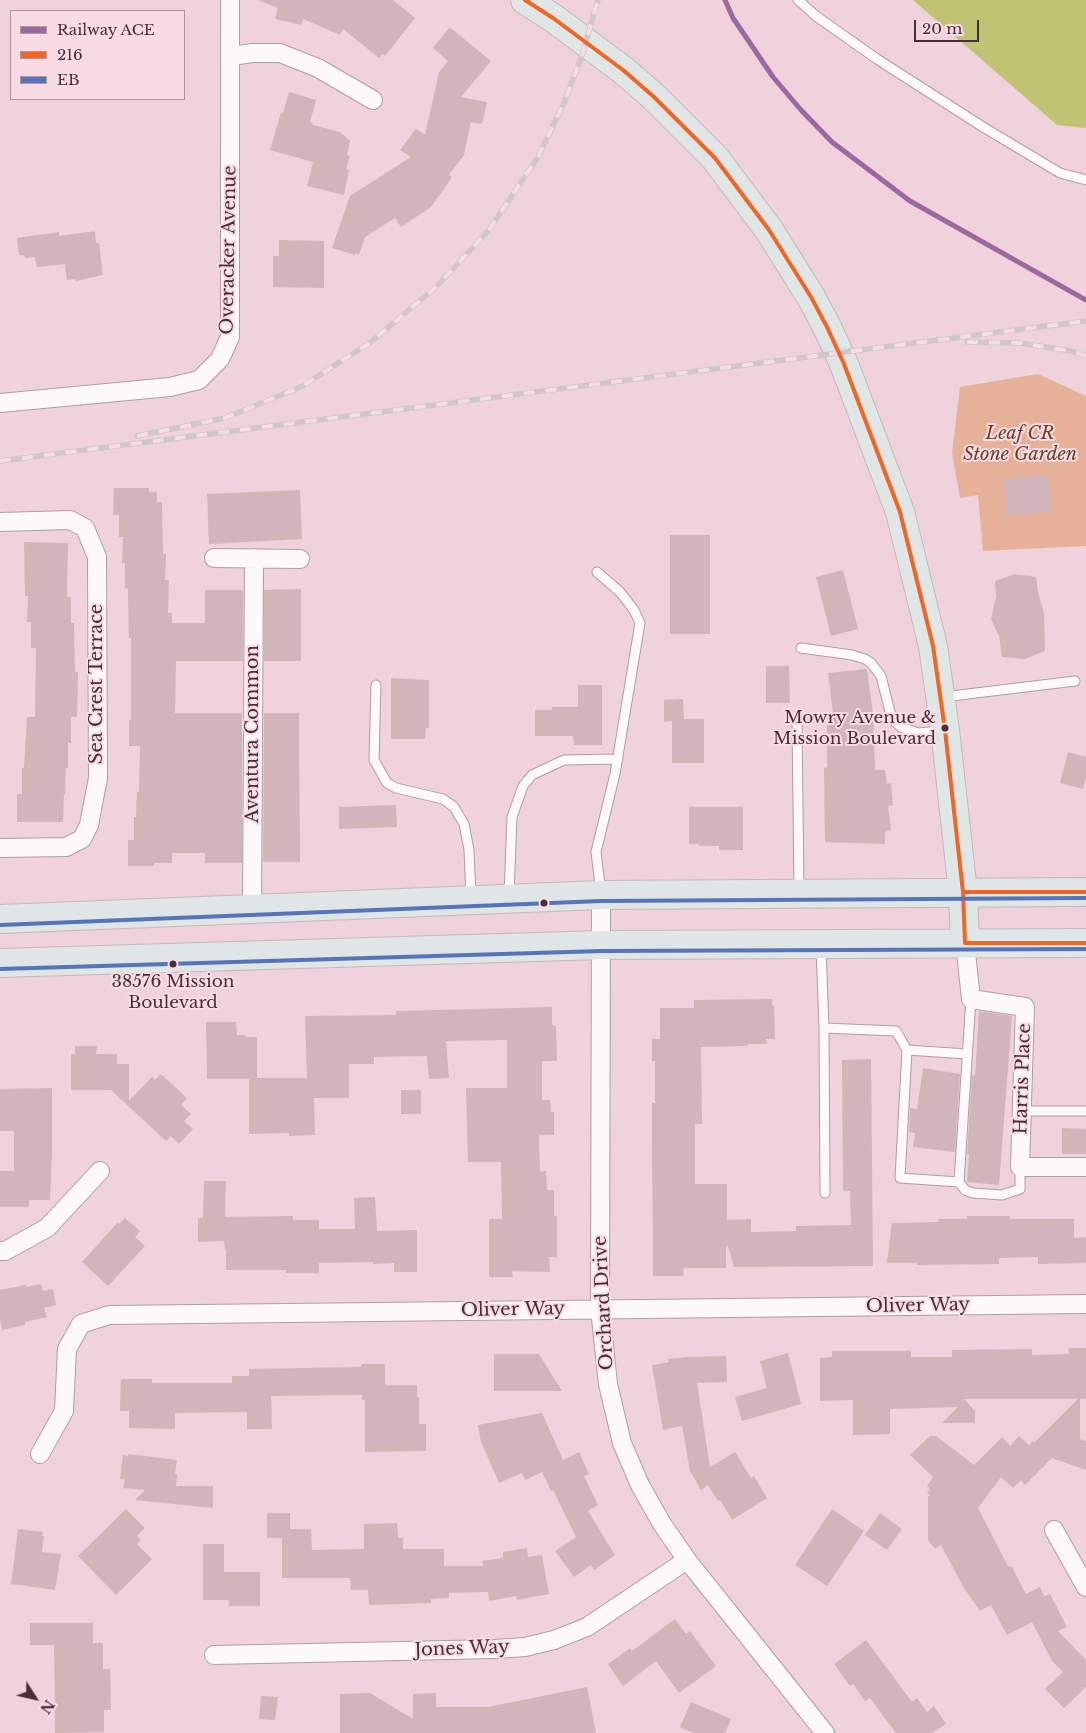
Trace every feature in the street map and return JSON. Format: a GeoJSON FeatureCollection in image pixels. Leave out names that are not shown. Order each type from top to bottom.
{"type":"FeatureCollection","features":[{"type":"Feature","properties":{"kind":"main road"},"geometry":{"type":"LineString","coordinates":[[525,0],[553,18],[623,70],[653,96],[714,158],[769,230],[811,297],[827,327],[844,364],[896,499]]}},
{"type":"Feature","properties":{"kind":"main road"},"geometry":{"type":"LineString","coordinates":[[547,0],[626,55],[685,107],[723,148],[780,222],[822,290],[858,360],[900,512],[933,646],[945,730],[963,892],[965,943]]}},
{"type":"Feature","properties":{"kind":"main road"},"geometry":{"type":"LineString","coordinates":[[0,919],[601,895],[1086,892]]}},
{"type":"Feature","properties":{"kind":"main road"},"geometry":{"type":"LineString","coordinates":[[0,963],[602,945],[1086,943]]}},
{"type":"Feature","properties":{"kind":"street","name":"Overacker Avenue"},"geometry":{"type":"LineString","coordinates":[[0,404],[170,387],[199,380],[220,359],[230,337],[230,0]]}},
{"type":"Feature","properties":{"kind":"street"},"geometry":{"type":"LineString","coordinates":[[231,56],[253,53],[280,53],[318,68],[373,100]]}},
{"type":"Feature","properties":{"kind":"street","name":"Sea Crest Terrace"},"geometry":{"type":"LineString","coordinates":[[0,522],[70,520],[85,528],[97,557],[98,778],[89,825],[82,839],[66,847],[0,848]]}},
{"type":"Feature","properties":{"kind":"street"},"geometry":{"type":"LineString","coordinates":[[214,558],[300,559]]}},
{"type":"Feature","properties":{"kind":"street","name":"Aventura Common"},"geometry":{"type":"LineString","coordinates":[[252,909],[254,558]]}},
{"type":"Feature","properties":{"kind":"street","name":"Orchard Drive"},"geometry":{"type":"LineString","coordinates":[[601,895],[600,1309],[608,1384],[622,1443],[640,1485],[662,1524],[687,1560],[825,1733]]}},
{"type":"Feature","properties":{"kind":"street"},"geometry":{"type":"LineString","coordinates":[[965,943],[971,1000]]}},
{"type":"Feature","properties":{"kind":"street","name":"Harris Place"},"geometry":{"type":"LineString","coordinates":[[971,1000],[1025,1007],[1020,1167]]}},
{"type":"Feature","properties":{"kind":"street"},"geometry":{"type":"LineString","coordinates":[[1020,1167],[1086,1167]]}},
{"type":"Feature","properties":{"kind":"street"},"geometry":{"type":"LineString","coordinates":[[0,1251],[5,1251],[47,1228],[100,1171]]}},
{"type":"Feature","properties":{"kind":"street","name":"Oliver Way"},"geometry":{"type":"LineString","coordinates":[[40,1454],[64,1411],[67,1349],[81,1324],[109,1315],[1086,1304]]}},
{"type":"Feature","properties":{"kind":"street"},"geometry":{"type":"LineString","coordinates":[[1054,1530],[1086,1587]]}},
{"type":"Feature","properties":{"kind":"street","name":"Jones Way"},"geometry":{"type":"LineString","coordinates":[[214,1655],[525,1647],[554,1640],[587,1627],[687,1560]]}},
{"type":"Feature","properties":{"kind":"lane"},"geometry":{"type":"LineString","coordinates":[[798,0],[816,16],[877,59],[983,127],[1060,173],[1086,180]]}},
{"type":"Feature","properties":{"kind":"lane"},"geometry":{"type":"LineString","coordinates":[[597,572],[620,592],[634,610],[640,623],[618,759],[596,852],[601,895]]}},
{"type":"Feature","properties":{"kind":"lane"},"geometry":{"type":"LineString","coordinates":[[800,648],[852,655],[865,659],[871,663],[881,676],[890,712],[894,721],[901,728],[918,732],[945,730]]}},
{"type":"Feature","properties":{"kind":"lane"},"geometry":{"type":"LineString","coordinates":[[940,697],[1075,681]]}},
{"type":"Feature","properties":{"kind":"lane"},"geometry":{"type":"LineString","coordinates":[[376,685],[374,760],[386,783],[396,788],[443,799],[454,807],[464,824],[469,850],[472,900]]}},
{"type":"Feature","properties":{"kind":"lane"},"geometry":{"type":"LineString","coordinates":[[797,723],[799,894]]}},
{"type":"Feature","properties":{"kind":"lane"},"geometry":{"type":"LineString","coordinates":[[509,899],[512,817],[523,786],[532,775],[564,760],[618,759]]}},
{"type":"Feature","properties":{"kind":"lane"},"geometry":{"type":"LineString","coordinates":[[821,944],[824,1028],[825,1193]]}},
{"type":"Feature","properties":{"kind":"lane"},"geometry":{"type":"LineString","coordinates":[[971,1000],[959,1182],[965,1190],[973,1193],[1002,1195],[1020,1189],[1020,1167]]}},
{"type":"Feature","properties":{"kind":"lane"},"geometry":{"type":"LineString","coordinates":[[824,1028],[896,1031],[908,1050],[900,1178],[959,1182]]}},
{"type":"Feature","properties":{"kind":"lane"},"geometry":{"type":"LineString","coordinates":[[908,1050],[967,1054]]}},
{"type":"Feature","properties":{"kind":"lane"},"geometry":{"type":"LineString","coordinates":[[1022,1111],[1086,1111]]}},
{"type":"Feature","properties":{"kind":"green space","name":"Leaf CR Stone Garden"},"geometry":{"type":"Polygon","coordinates":[[[1038,374],[1086,396],[1086,546],[983,551],[978,495],[960,498],[952,453],[960,387],[1038,374]]]}},
{"type":"Feature","properties":{"kind":"shaded area"},"geometry":{"type":"Polygon","coordinates":[[[913,0],[1086,0],[1086,128],[1057,125],[913,0]]]}},
{"type":"Feature","properties":{"kind":"building"},"geometry":{"type":"Polygon","coordinates":[[[258,0],[393,0],[415,18],[385,56],[382,54],[379,58],[343,29],[340,35],[303,19],[301,25],[275,19],[278,8],[258,0]]]}},
{"type":"Feature","properties":{"kind":"building"},"geometry":{"type":"Polygon","coordinates":[[[449,28],[491,61],[461,97],[487,102],[482,124],[471,122],[464,155],[449,175],[452,177],[431,207],[401,227],[395,218],[365,237],[359,255],[332,248],[350,196],[411,157],[400,150],[416,129],[425,135],[439,72],[448,61],[433,48],[449,28]]]}},
{"type":"Feature","properties":{"kind":"building"},"geometry":{"type":"Polygon","coordinates":[[[289,92],[316,100],[310,122],[313,125],[340,132],[350,141],[347,155],[350,156],[346,169],[349,170],[344,195],[307,186],[313,162],[270,150],[289,92]]]}},
{"type":"Feature","properties":{"kind":"building"},"geometry":{"type":"Polygon","coordinates":[[[95,231],[96,243],[99,243],[103,275],[76,281],[75,279],[67,280],[65,264],[37,267],[35,257],[25,258],[24,255],[19,255],[17,238],[59,232],[59,236],[95,231]]]}},
{"type":"Feature","properties":{"kind":"building"},"geometry":{"type":"Polygon","coordinates":[[[279,240],[324,241],[324,288],[273,287],[273,256],[279,256],[279,240]]]}},
{"type":"Feature","properties":{"kind":"building"},"geometry":{"type":"Polygon","coordinates":[[[1048,475],[1050,512],[1006,516],[1004,479],[1048,475]]]}},
{"type":"Feature","properties":{"kind":"building"},"geometry":{"type":"Polygon","coordinates":[[[114,488],[149,488],[149,492],[157,492],[157,502],[162,502],[163,554],[166,554],[165,580],[169,580],[168,613],[172,613],[172,623],[205,623],[205,590],[243,590],[243,661],[176,661],[175,713],[242,713],[242,863],[205,863],[205,853],[172,853],[172,863],[154,863],[154,866],[128,866],[128,840],[134,840],[134,817],[136,817],[137,792],[139,792],[140,746],[129,746],[129,720],[131,720],[131,638],[129,638],[128,588],[125,589],[125,563],[122,563],[123,537],[119,537],[119,515],[113,515],[114,488]]]}},
{"type":"Feature","properties":{"kind":"building"},"geometry":{"type":"Polygon","coordinates":[[[300,490],[302,539],[209,544],[207,494],[300,490]]]}},
{"type":"Feature","properties":{"kind":"building"},"geometry":{"type":"Polygon","coordinates":[[[670,535],[710,535],[710,634],[670,634],[670,535]]]}},
{"type":"Feature","properties":{"kind":"building"},"geometry":{"type":"Polygon","coordinates":[[[24,542],[68,543],[67,597],[71,597],[71,623],[74,623],[75,672],[78,672],[77,717],[71,717],[71,743],[68,743],[68,768],[66,768],[63,822],[17,822],[17,794],[22,794],[22,768],[24,768],[27,717],[35,717],[36,648],[31,648],[31,622],[27,622],[28,596],[25,596],[24,542]]]}},
{"type":"Feature","properties":{"kind":"building"},"geometry":{"type":"Polygon","coordinates":[[[843,570],[858,629],[831,636],[816,577],[843,570]]]}},
{"type":"Feature","properties":{"kind":"building"},"geometry":{"type":"Polygon","coordinates":[[[1015,574],[1036,577],[1044,613],[1045,651],[1025,659],[1002,657],[999,636],[991,619],[996,597],[995,581],[1015,574]]]}},
{"type":"Feature","properties":{"kind":"building"},"geometry":{"type":"Polygon","coordinates":[[[301,589],[301,661],[264,661],[264,590],[301,589]]]}},
{"type":"Feature","properties":{"kind":"building"},"geometry":{"type":"Polygon","coordinates":[[[766,666],[789,666],[790,703],[766,703],[766,666]]]}},
{"type":"Feature","properties":{"kind":"building"},"geometry":{"type":"Polygon","coordinates":[[[867,669],[873,713],[875,770],[885,770],[887,784],[891,783],[893,805],[888,806],[891,830],[885,832],[885,844],[825,842],[824,768],[827,767],[827,713],[833,713],[828,673],[867,669]]]}},
{"type":"Feature","properties":{"kind":"building"},"geometry":{"type":"Polygon","coordinates":[[[391,678],[429,680],[429,728],[426,728],[425,739],[391,739],[391,678]]]}},
{"type":"Feature","properties":{"kind":"building"},"geometry":{"type":"Polygon","coordinates":[[[578,685],[602,685],[602,745],[574,745],[573,736],[535,736],[535,710],[552,710],[552,707],[578,707],[578,685]]]}},
{"type":"Feature","properties":{"kind":"building"},"geometry":{"type":"Polygon","coordinates":[[[683,699],[684,719],[704,719],[704,763],[672,763],[672,721],[664,722],[664,700],[683,699]]]}},
{"type":"Feature","properties":{"kind":"building"},"geometry":{"type":"Polygon","coordinates":[[[264,713],[299,713],[300,862],[263,862],[264,713]]]}},
{"type":"Feature","properties":{"kind":"building"},"geometry":{"type":"Polygon","coordinates":[[[1068,752],[1086,757],[1086,777],[1083,789],[1060,783],[1068,752]]]}},
{"type":"Feature","properties":{"kind":"building"},"geometry":{"type":"Polygon","coordinates":[[[396,805],[397,827],[339,829],[339,807],[396,805]]]}},
{"type":"Feature","properties":{"kind":"building"},"geometry":{"type":"Polygon","coordinates":[[[689,807],[743,807],[743,850],[719,850],[719,846],[689,844],[689,807]]]}},
{"type":"Feature","properties":{"kind":"building"},"geometry":{"type":"Polygon","coordinates":[[[772,999],[772,1005],[774,1005],[775,1039],[766,1039],[767,1044],[701,1047],[702,1124],[695,1124],[695,1184],[727,1184],[727,1220],[751,1219],[751,1232],[796,1231],[796,1226],[851,1225],[850,1191],[843,1191],[842,1060],[871,1059],[873,1266],[734,1267],[728,1246],[726,1247],[726,1268],[683,1268],[684,1276],[653,1276],[652,1103],[655,1103],[655,1061],[652,1061],[652,1039],[660,1039],[660,1008],[694,1008],[694,1000],[772,999]]]}},
{"type":"Feature","properties":{"kind":"building"},"geometry":{"type":"Polygon","coordinates":[[[552,1007],[552,1025],[556,1026],[557,1061],[542,1061],[542,1100],[550,1100],[551,1112],[554,1112],[554,1135],[539,1135],[540,1172],[546,1171],[547,1190],[554,1190],[554,1216],[557,1216],[557,1257],[549,1257],[550,1272],[512,1271],[513,1277],[489,1277],[489,1219],[502,1219],[501,1162],[468,1162],[466,1088],[507,1088],[507,1040],[446,1041],[449,1078],[429,1079],[427,1056],[374,1057],[374,1064],[349,1064],[349,1098],[314,1098],[315,1135],[289,1136],[289,1133],[249,1134],[249,1079],[207,1079],[206,1022],[236,1022],[237,1035],[257,1037],[257,1078],[307,1078],[305,1016],[396,1015],[396,1011],[552,1007]]]}},
{"type":"Feature","properties":{"kind":"building"},"geometry":{"type":"Polygon","coordinates":[[[979,1011],[1012,1016],[999,1185],[967,1182],[972,1075],[975,1076],[979,1011]]]}},
{"type":"Feature","properties":{"kind":"building"},"geometry":{"type":"Polygon","coordinates":[[[75,1046],[97,1046],[96,1054],[117,1054],[117,1064],[129,1064],[129,1101],[152,1077],[155,1080],[161,1074],[187,1098],[181,1105],[191,1114],[184,1121],[193,1129],[179,1144],[171,1136],[166,1141],[111,1090],[71,1090],[71,1054],[75,1054],[75,1046]]]}},
{"type":"Feature","properties":{"kind":"building"},"geometry":{"type":"Polygon","coordinates":[[[923,1068],[960,1074],[955,1152],[913,1147],[915,1133],[909,1132],[910,1108],[917,1109],[923,1068]]]}},
{"type":"Feature","properties":{"kind":"building"},"geometry":{"type":"Polygon","coordinates":[[[52,1088],[50,1200],[29,1200],[29,1207],[0,1207],[0,1171],[14,1171],[14,1131],[0,1131],[0,1089],[52,1088]]]}},
{"type":"Feature","properties":{"kind":"building"},"geometry":{"type":"Polygon","coordinates":[[[401,1090],[421,1090],[421,1114],[401,1114],[401,1090]]]}},
{"type":"Feature","properties":{"kind":"building"},"geometry":{"type":"Polygon","coordinates":[[[1062,1128],[1086,1129],[1086,1154],[1062,1154],[1062,1128]]]}},
{"type":"Feature","properties":{"kind":"building"},"geometry":{"type":"Polygon","coordinates":[[[204,1181],[226,1181],[225,1217],[293,1216],[293,1220],[319,1220],[319,1229],[355,1229],[354,1198],[375,1197],[377,1231],[417,1230],[417,1272],[394,1272],[394,1263],[373,1264],[373,1262],[319,1263],[319,1273],[286,1273],[286,1270],[226,1270],[224,1241],[198,1242],[198,1218],[203,1218],[204,1181]]]}},
{"type":"Feature","properties":{"kind":"building"},"geometry":{"type":"Polygon","coordinates":[[[967,1216],[1010,1216],[1010,1219],[1074,1219],[1074,1238],[1086,1237],[1086,1263],[1038,1264],[1038,1257],[999,1258],[999,1264],[917,1265],[917,1263],[887,1263],[892,1223],[939,1222],[938,1219],[967,1219],[967,1216]]]}},
{"type":"Feature","properties":{"kind":"building"},"geometry":{"type":"Polygon","coordinates":[[[125,1218],[140,1231],[135,1237],[145,1246],[108,1286],[82,1262],[118,1222],[119,1224],[125,1218]]]}},
{"type":"Feature","properties":{"kind":"building"},"geometry":{"type":"Polygon","coordinates":[[[41,1284],[43,1291],[53,1289],[56,1305],[44,1308],[47,1317],[25,1322],[25,1325],[2,1330],[0,1290],[41,1284]]]}},
{"type":"Feature","properties":{"kind":"building"},"geometry":{"type":"Polygon","coordinates":[[[1068,1348],[1086,1348],[1086,1399],[1080,1399],[1080,1439],[1086,1441],[1086,1470],[1052,1458],[1025,1485],[1021,1480],[1013,1488],[1001,1477],[978,1508],[1008,1566],[1012,1567],[1026,1594],[1040,1587],[1044,1596],[1050,1594],[1067,1627],[1058,1631],[1086,1660],[1086,1687],[1064,1708],[1045,1689],[1063,1672],[1052,1661],[1032,1622],[1007,1635],[991,1605],[980,1611],[964,1588],[941,1545],[935,1549],[928,1540],[928,1497],[930,1495],[927,1493],[930,1489],[927,1486],[933,1477],[910,1455],[930,1436],[936,1436],[974,1465],[1002,1437],[1010,1446],[1019,1436],[1029,1445],[1033,1441],[1035,1442],[1078,1399],[964,1399],[975,1411],[975,1423],[942,1423],[958,1407],[890,1409],[890,1434],[853,1435],[853,1400],[820,1401],[820,1358],[832,1357],[832,1351],[911,1351],[911,1357],[952,1357],[952,1350],[1032,1349],[1032,1355],[1069,1354],[1068,1348]]]}},
{"type":"Feature","properties":{"kind":"building"},"geometry":{"type":"Polygon","coordinates":[[[788,1353],[801,1404],[742,1421],[735,1397],[767,1388],[760,1361],[788,1353]]]}},
{"type":"Feature","properties":{"kind":"building"},"geometry":{"type":"Polygon","coordinates":[[[494,1354],[539,1354],[562,1391],[494,1391],[494,1354]]]}},
{"type":"Feature","properties":{"kind":"building"},"geometry":{"type":"Polygon","coordinates":[[[726,1356],[727,1382],[697,1383],[710,1467],[735,1452],[751,1478],[754,1476],[767,1498],[732,1520],[708,1485],[701,1490],[690,1471],[682,1426],[663,1430],[652,1365],[669,1362],[668,1359],[726,1356]]]}},
{"type":"Feature","properties":{"kind":"building"},"geometry":{"type":"Polygon","coordinates":[[[361,1364],[385,1364],[385,1385],[417,1385],[419,1424],[426,1424],[426,1451],[365,1452],[365,1400],[362,1400],[362,1395],[271,1396],[272,1429],[247,1429],[247,1412],[175,1413],[175,1429],[129,1428],[129,1411],[120,1411],[121,1379],[152,1379],[152,1383],[232,1383],[232,1376],[249,1376],[249,1369],[361,1367],[361,1364]]]}},
{"type":"Feature","properties":{"kind":"building"},"geometry":{"type":"Polygon","coordinates":[[[542,1413],[563,1460],[579,1452],[589,1474],[584,1476],[598,1505],[588,1511],[615,1555],[594,1570],[591,1565],[574,1577],[555,1551],[576,1537],[542,1472],[525,1480],[522,1473],[499,1483],[481,1442],[478,1425],[542,1413]]]}},
{"type":"Feature","properties":{"kind":"building"},"geometry":{"type":"Polygon","coordinates":[[[128,1454],[177,1460],[176,1486],[213,1486],[213,1508],[135,1500],[145,1490],[123,1488],[125,1479],[120,1479],[123,1455],[128,1456],[128,1454]]]}},
{"type":"Feature","properties":{"kind":"building"},"geometry":{"type":"Polygon","coordinates":[[[126,1509],[145,1528],[137,1536],[141,1540],[137,1544],[152,1559],[116,1595],[78,1556],[126,1509]]]}},
{"type":"Feature","properties":{"kind":"building"},"geometry":{"type":"Polygon","coordinates":[[[832,1509],[864,1531],[827,1586],[795,1565],[832,1509]]]}},
{"type":"Feature","properties":{"kind":"building"},"geometry":{"type":"Polygon","coordinates":[[[267,1513],[290,1513],[290,1529],[311,1529],[312,1550],[364,1549],[364,1524],[397,1523],[398,1538],[403,1538],[403,1549],[444,1549],[444,1566],[483,1566],[482,1561],[503,1558],[503,1552],[527,1548],[528,1557],[542,1555],[549,1594],[517,1600],[516,1596],[489,1601],[488,1592],[449,1593],[449,1598],[431,1599],[431,1603],[369,1605],[368,1590],[351,1590],[350,1578],[282,1578],[282,1538],[267,1538],[267,1513]]]}},
{"type":"Feature","properties":{"kind":"building"},"geometry":{"type":"Polygon","coordinates":[[[880,1513],[902,1529],[887,1550],[865,1535],[880,1513]]]}},
{"type":"Feature","properties":{"kind":"building"},"geometry":{"type":"Polygon","coordinates":[[[18,1529],[43,1532],[42,1552],[61,1554],[55,1590],[11,1584],[18,1529]]]}},
{"type":"Feature","properties":{"kind":"building"},"geometry":{"type":"Polygon","coordinates":[[[203,1544],[224,1544],[224,1572],[260,1572],[260,1606],[229,1606],[229,1600],[203,1600],[203,1544]]]}},
{"type":"Feature","properties":{"kind":"building"},"geometry":{"type":"Polygon","coordinates":[[[675,1619],[686,1634],[690,1631],[716,1666],[679,1693],[656,1661],[623,1686],[608,1664],[630,1648],[632,1651],[675,1619]]]}},
{"type":"Feature","properties":{"kind":"building"},"geometry":{"type":"Polygon","coordinates":[[[30,1623],[93,1623],[93,1643],[103,1643],[103,1669],[110,1669],[111,1710],[104,1710],[104,1732],[55,1733],[54,1645],[30,1645],[30,1623]]]}},
{"type":"Feature","properties":{"kind":"building"},"geometry":{"type":"Polygon","coordinates":[[[866,1640],[912,1702],[917,1698],[927,1712],[934,1706],[946,1724],[932,1733],[896,1733],[870,1698],[865,1701],[853,1684],[850,1686],[834,1664],[866,1640]]]}},
{"type":"Feature","properties":{"kind":"building"},"geometry":{"type":"Polygon","coordinates":[[[587,1687],[596,1733],[340,1733],[340,1694],[370,1693],[413,1719],[413,1694],[436,1693],[436,1707],[488,1707],[587,1687]]]}},
{"type":"Feature","properties":{"kind":"building"},"geometry":{"type":"Polygon","coordinates":[[[261,1696],[278,1697],[275,1720],[259,1719],[261,1696]]]}},
{"type":"Feature","properties":{"kind":"building"},"geometry":{"type":"Polygon","coordinates":[[[691,1702],[731,1719],[725,1733],[693,1733],[680,1727],[691,1702]]]}},
{"type":"Feature","properties":{"kind":"railway"},"geometry":{"type":"LineString","coordinates":[[137,436],[225,418],[301,387],[371,342],[436,287],[489,230],[538,157],[564,103],[582,55],[598,0]]}},
{"type":"Feature","properties":{"kind":"railway"},"geometry":{"type":"LineString","coordinates":[[0,461],[1086,321]]}},
{"type":"Feature","properties":{"kind":"railway"},"geometry":{"type":"LineString","coordinates":[[967,342],[1020,343],[1071,351],[1086,356]]}},
{"type":"Feature","properties":{"kind":"rail line","name":"ACE"},"geometry":{"type":"LineString","coordinates":[[725,0],[733,18],[773,77],[832,142],[910,201],[1086,300]]}},
{"type":"Feature","properties":{"kind":"transit line","name":"216"},"geometry":{"type":"LineString","coordinates":[[525,0],[553,18],[623,70],[653,96],[715,158],[769,230],[811,297],[827,327],[844,364],[900,512],[933,646],[945,730],[963,892],[965,943],[1086,943]]}},
{"type":"Feature","properties":{"kind":"transit line","name":"216"},"geometry":{"type":"LineString","coordinates":[[963,892],[1086,892]]}},
{"type":"Feature","properties":{"kind":"transit line","name":"EB"},"geometry":{"type":"LineString","coordinates":[[0,925],[601,901],[1086,898]]}},
{"type":"Feature","properties":{"kind":"transit line","name":"EB"},"geometry":{"type":"LineString","coordinates":[[0,969],[602,951],[1086,949]]}},
{"type":"Feature","properties":{"kind":"place","name":"Mowry Avenue & Mission Boulevard"},"geometry":{"type":"Point","coordinates":[945,728]}},
{"type":"Feature","properties":{"kind":"place","name":"38576 Mission Boulevard"},"geometry":{"type":"Point","coordinates":[173,964]}}]}
